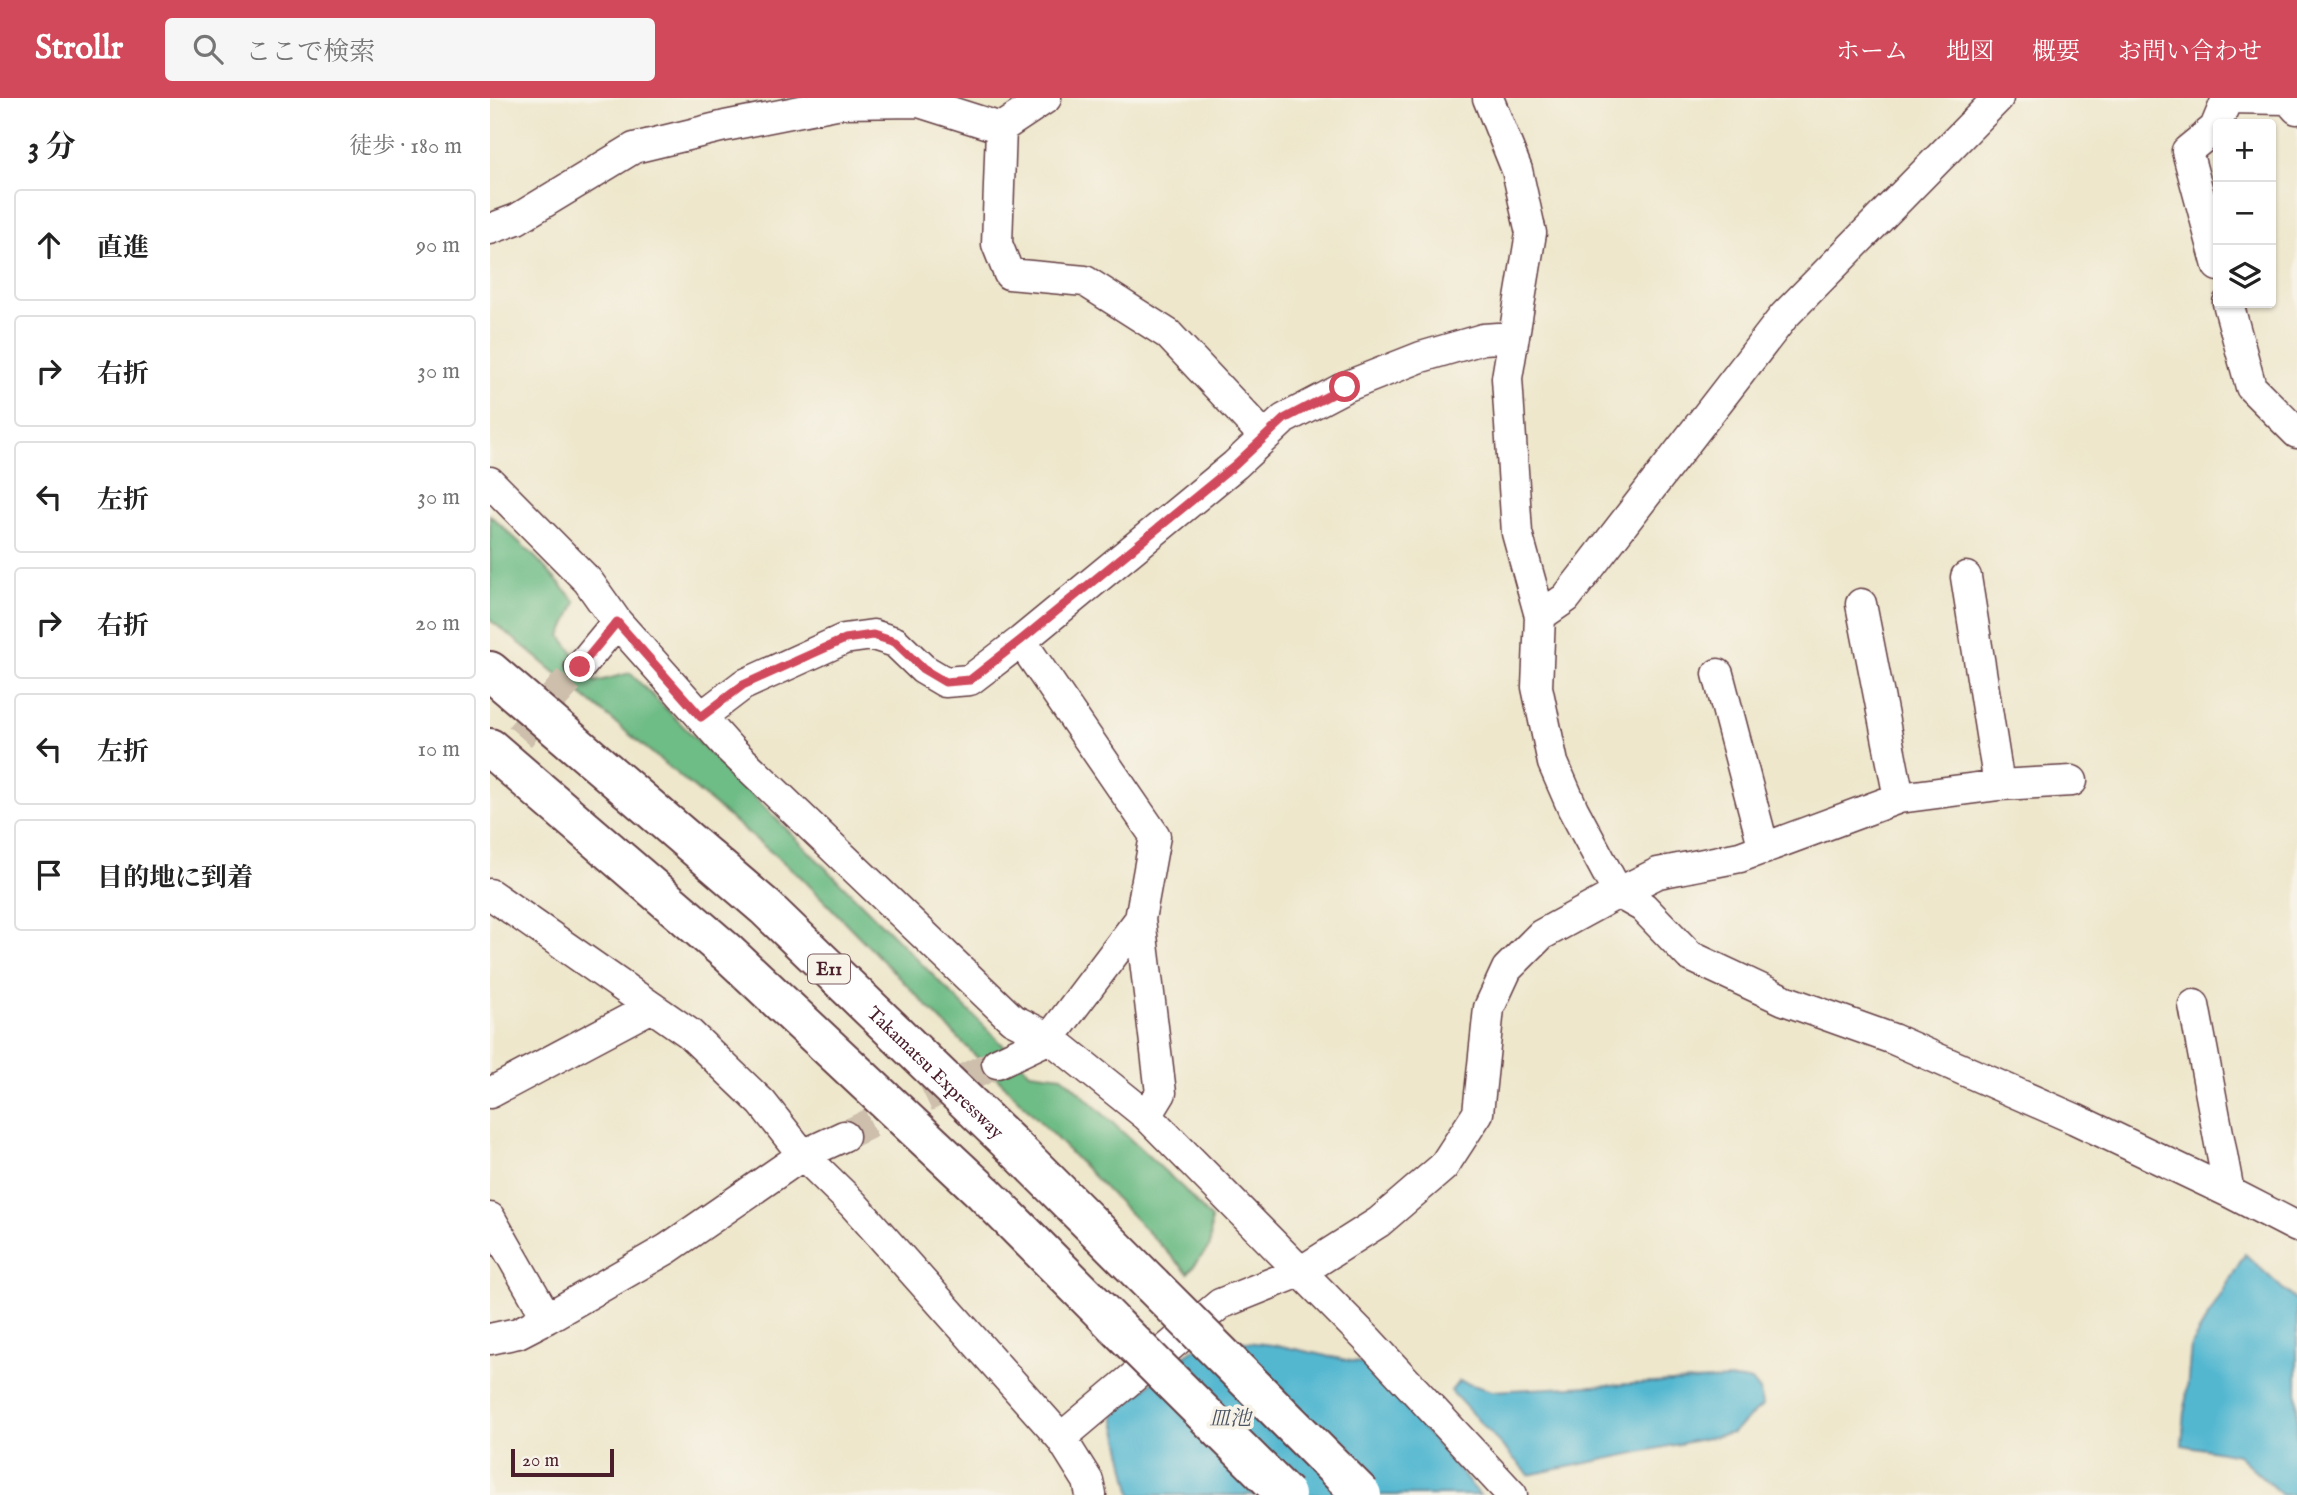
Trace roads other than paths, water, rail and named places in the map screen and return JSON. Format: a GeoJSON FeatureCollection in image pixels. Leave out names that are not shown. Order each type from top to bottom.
{"type":"FeatureCollection","features":[{"type":"Feature","properties":{"kind":"highway","name":"Takamatsu Expressway"},"geometry":{"type":"LineString","coordinates":[[490,671],[765,906],[1024,1157],[1362,1495]]}},
{"type":"Feature","properties":{"kind":"highway"},"geometry":{"type":"LineString","coordinates":[[490,748],[728,953],[984,1193],[1286,1495]]}},
{"type":"Feature","properties":{"kind":"street"},"geometry":{"type":"LineString","coordinates":[[1001,128],[1045,98]]}},
{"type":"Feature","properties":{"kind":"street"},"geometry":{"type":"LineString","coordinates":[[1488,98],[1517,170],[1531,233],[1507,378],[1517,533],[1540,616],[1537,687],[1553,762],[1573,809],[1618,893],[1643,907],[1690,956],[1784,1000],[1893,1039],[2075,1119],[2297,1227]]}},
{"type":"Feature","properties":{"kind":"street"},"geometry":{"type":"LineString","coordinates":[[1540,616],[1566,598],[1784,316],[1998,98]]}},
{"type":"Feature","properties":{"kind":"street"},"geometry":{"type":"LineString","coordinates":[[2213,248],[2187,152],[2215,128],[2227,98],[2288,99],[2297,109]]}},
{"type":"Feature","properties":{"kind":"street"},"geometry":{"type":"LineString","coordinates":[[490,229],[517,219],[634,148],[738,123],[841,103],[919,102],[1001,128]]}},
{"type":"Feature","properties":{"kind":"street"},"geometry":{"type":"LineString","coordinates":[[1001,128],[997,244],[1009,274],[1085,281],[1168,334],[1264,436]]}},
{"type":"Feature","properties":{"kind":"street"},"geometry":{"type":"LineString","coordinates":[[2229,308],[2251,387],[2297,433]]}},
{"type":"Feature","properties":{"kind":"street"},"geometry":{"type":"LineString","coordinates":[[701,717],[743,685],[845,639],[873,635],[895,642],[923,669],[945,682],[970,680],[1235,465],[1284,419],[1345,387],[1421,357],[1483,339],[1512,337]]}},
{"type":"Feature","properties":{"kind":"street"},"geometry":{"type":"LineString","coordinates":[[490,482],[588,581],[617,622],[730,749],[1012,1019],[1050,1038],[1147,1116],[1377,1349],[1512,1495]]}},
{"type":"Feature","properties":{"kind":"street"},"geometry":{"type":"LineString","coordinates":[[1966,577],[1999,785]]}},
{"type":"Feature","properties":{"kind":"street"},"geometry":{"type":"LineString","coordinates":[[1861,604],[1899,798]]}},
{"type":"Feature","properties":{"kind":"street"},"geometry":{"type":"LineString","coordinates":[[580,667],[617,622]]}},
{"type":"Feature","properties":{"kind":"street"},"geometry":{"type":"LineString","coordinates":[[1021,640],[1155,836],[1140,919],[1161,1093],[1147,1116]]}},
{"type":"Feature","properties":{"kind":"street"},"geometry":{"type":"LineString","coordinates":[[1718,674],[1764,849]]}},
{"type":"Feature","properties":{"kind":"street"},"geometry":{"type":"LineString","coordinates":[[1061,1438],[1220,1304],[1301,1271],[1379,1223],[1443,1167],[1478,1113],[1489,1008],[1507,969],[1541,935],[1658,873],[1740,857],[1899,798],[1999,785],[2072,781]]}},
{"type":"Feature","properties":{"kind":"street"},"geometry":{"type":"LineString","coordinates":[[490,894],[689,1034],[762,1102],[803,1155],[853,1204],[1061,1438],[1088,1481],[1091,1495]]}},
{"type":"Feature","properties":{"kind":"street"},"geometry":{"type":"LineString","coordinates":[[997,1063],[1050,1038],[1140,919]]}},
{"type":"Feature","properties":{"kind":"street"},"geometry":{"type":"LineString","coordinates":[[2194,1005],[2229,1192]]}},
{"type":"Feature","properties":{"kind":"street"},"geometry":{"type":"LineString","coordinates":[[490,1093],[652,1007]]}},
{"type":"Feature","properties":{"kind":"street"},"geometry":{"type":"LineString","coordinates":[[490,1339],[518,1332],[547,1318],[667,1249],[803,1155],[844,1136]]}},
{"type":"Feature","properties":{"kind":"street"},"geometry":{"type":"LineString","coordinates":[[490,1218],[547,1318]]}},
{"type":"Feature","properties":{"kind":"water"},"geometry":{"type":"Polygon","coordinates":[[[2245,1254],[2297,1302],[2297,1495],[2282,1495],[2238,1455],[2182,1445],[2191,1345],[2245,1254]]]}},
{"type":"Feature","properties":{"kind":"water","name":"皿池"},"geometry":{"type":"Polygon","coordinates":[[[1211,1338],[1281,1346],[1369,1365],[1480,1495],[1132,1495],[1114,1416],[1176,1361],[1211,1338]]]}},
{"type":"Feature","properties":{"kind":"water"},"geometry":{"type":"Polygon","coordinates":[[[1733,1379],[1752,1381],[1760,1391],[1762,1406],[1732,1433],[1529,1475],[1451,1391],[1459,1381],[1492,1391],[1733,1379]]]}},
{"type":"Feature","properties":{"kind":"tunnel"},"geometry":{"type":"LineString","coordinates":[[490,770],[580,667]]}},
{"type":"Feature","properties":{"kind":"tunnel"},"geometry":{"type":"LineString","coordinates":[[844,1136],[997,1063]]}}]}
